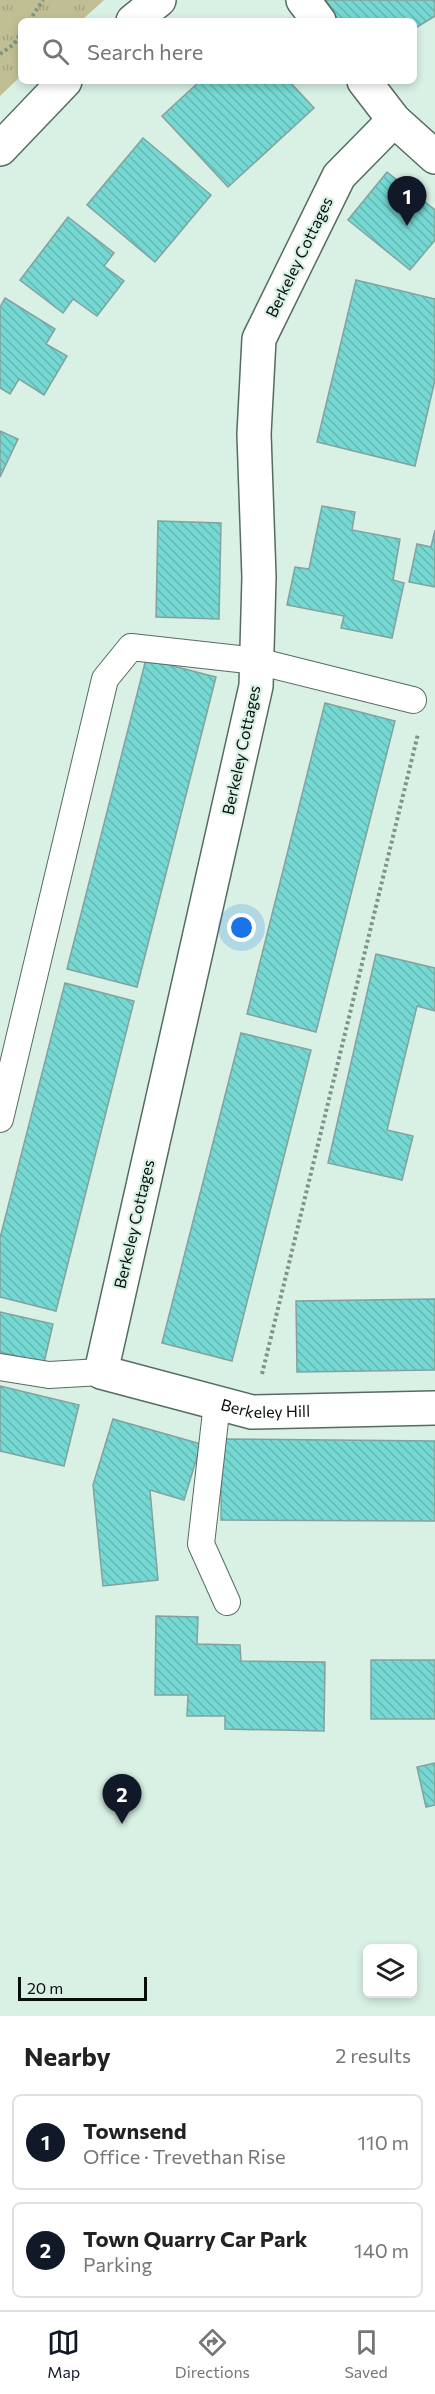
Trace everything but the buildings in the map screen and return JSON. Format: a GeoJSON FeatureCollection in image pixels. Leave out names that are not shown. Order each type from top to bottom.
{"type":"FeatureCollection","features":[{"type":"Feature","properties":{"kind":"street"},"geometry":{"type":"LineString","coordinates":[[137,18],[159,0]]}},
{"type":"Feature","properties":{"kind":"street"},"geometry":{"type":"LineString","coordinates":[[303,0],[317,18]]}},
{"type":"Feature","properties":{"kind":"street"},"geometry":{"type":"LineString","coordinates":[[0,149],[61,84]]}},
{"type":"Feature","properties":{"kind":"street"},"geometry":{"type":"LineString","coordinates":[[366,84],[394,120],[435,157]]}},
{"type":"Feature","properties":{"kind":"street","name":"Berkeley Cottages"},"geometry":{"type":"LineString","coordinates":[[101,1372],[256,686],[259,577],[254,434],[259,339],[339,176],[394,120]]}},
{"type":"Feature","properties":{"kind":"street","name":"Berkeley Hill"},"geometry":{"type":"LineString","coordinates":[[101,1372],[252,1412],[435,1408]]}},
{"type":"Feature","properties":{"kind":"lane"},"geometry":{"type":"LineString","coordinates":[[0,1119],[105,679],[130,647],[257,661],[413,700]]}},
{"type":"Feature","properties":{"kind":"lane"},"geometry":{"type":"LineString","coordinates":[[0,1367],[49,1375],[101,1372]]}},
{"type":"Feature","properties":{"kind":"lane"},"geometry":{"type":"LineString","coordinates":[[217,1402],[201,1544],[227,1602]]}},
{"type":"Feature","properties":{"kind":"path"},"geometry":{"type":"LineString","coordinates":[[31,18],[43,0]]}},
{"type":"Feature","properties":{"kind":"path"},"geometry":{"type":"LineString","coordinates":[[0,54],[14,44],[18,38]]}},
{"type":"Feature","properties":{"kind":"path"},"geometry":{"type":"LineString","coordinates":[[252,1412],[422,719],[413,700]]}},
{"type":"Feature","properties":{"kind":"green space"},"geometry":{"type":"Polygon","coordinates":[[[0,0],[104,0],[84,18],[18,18],[18,79],[0,96],[0,0]]]}},
{"type":"Feature","properties":{"kind":"place","name":"Townsend"},"geometry":{"type":"Point","coordinates":[407,226]}},
{"type":"Feature","properties":{"kind":"place","name":"Town Quarry Car Park"},"geometry":{"type":"Point","coordinates":[122,1824]}}]}
